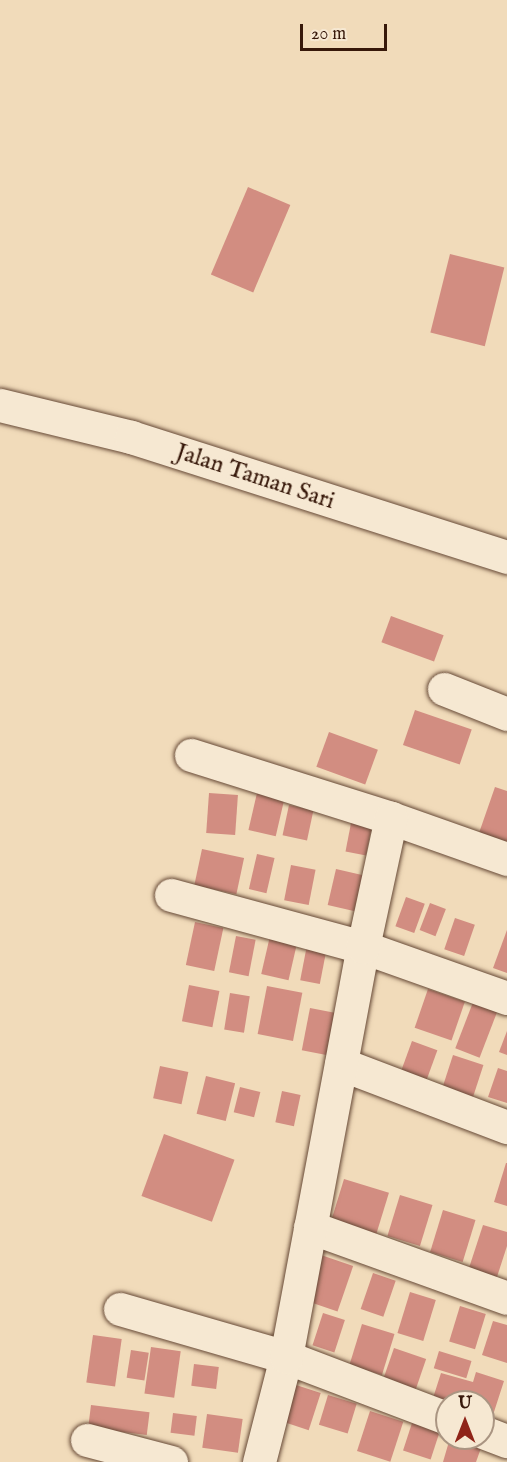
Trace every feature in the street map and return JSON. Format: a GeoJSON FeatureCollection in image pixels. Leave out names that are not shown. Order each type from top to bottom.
{"type":"FeatureCollection","features":[{"type":"Feature","properties":{"kind":"street","name":"Jalan Taman Sari"},"geometry":{"type":"LineString","coordinates":[[0,405],[132,437],[507,557]]}},
{"type":"Feature","properties":{"kind":"street"},"geometry":{"type":"LineString","coordinates":[[444,689],[507,714]]}},
{"type":"Feature","properties":{"kind":"street"},"geometry":{"type":"LineString","coordinates":[[191,755],[392,818],[507,859]]}},
{"type":"Feature","properties":{"kind":"street"},"geometry":{"type":"LineString","coordinates":[[259,1462],[286,1357],[363,947],[392,818]]}},
{"type":"Feature","properties":{"kind":"street"},"geometry":{"type":"LineString","coordinates":[[171,895],[363,947],[507,998]]}},
{"type":"Feature","properties":{"kind":"street"},"geometry":{"type":"LineString","coordinates":[[342,1064],[507,1127]]}},
{"type":"Feature","properties":{"kind":"street"},"geometry":{"type":"LineString","coordinates":[[310,1227],[507,1298]]}},
{"type":"Feature","properties":{"kind":"street"},"geometry":{"type":"LineString","coordinates":[[120,1309],[286,1357],[435,1413]]}},
{"type":"Feature","properties":{"kind":"street"},"geometry":{"type":"LineString","coordinates":[[87,1440],[171,1462]]}},
{"type":"Feature","properties":{"kind":"building"},"geometry":{"type":"Polygon","coordinates":[[[248,187],[290,205],[253,292],[211,274],[248,187]]]}},
{"type":"Feature","properties":{"kind":"building"},"geometry":{"type":"Polygon","coordinates":[[[450,254],[504,268],[485,346],[430,333],[450,254]]]}},
{"type":"Feature","properties":{"kind":"building"},"geometry":{"type":"Polygon","coordinates":[[[391,616],[444,635],[434,661],[381,642],[391,616]]]}},
{"type":"Feature","properties":{"kind":"building"},"geometry":{"type":"Polygon","coordinates":[[[415,710],[472,730],[460,765],[403,745],[415,710]]]}},
{"type":"Feature","properties":{"kind":"building"},"geometry":{"type":"Polygon","coordinates":[[[329,732],[378,750],[365,785],[316,767],[329,732]]]}},
{"type":"Feature","properties":{"kind":"building"},"geometry":{"type":"Polygon","coordinates":[[[495,787],[507,791],[507,842],[479,833],[495,787]]]}},
{"type":"Feature","properties":{"kind":"building"},"geometry":{"type":"Polygon","coordinates":[[[209,793],[238,795],[235,835],[206,833],[209,793]]]}},
{"type":"Feature","properties":{"kind":"building"},"geometry":{"type":"Polygon","coordinates":[[[257,793],[284,799],[276,836],[248,830],[257,793]]]}},
{"type":"Feature","properties":{"kind":"building"},"geometry":{"type":"Polygon","coordinates":[[[289,805],[313,810],[307,841],[283,835],[289,805]]]}},
{"type":"Feature","properties":{"kind":"building"},"geometry":{"type":"Polygon","coordinates":[[[352,818],[373,822],[366,855],[346,851],[352,818]]]}},
{"type":"Feature","properties":{"kind":"building"},"geometry":{"type":"Polygon","coordinates":[[[202,849],[244,858],[236,894],[194,885],[202,849]]]}},
{"type":"Feature","properties":{"kind":"building"},"geometry":{"type":"Polygon","coordinates":[[[257,854],[275,858],[266,893],[249,889],[257,854]]]}},
{"type":"Feature","properties":{"kind":"building"},"geometry":{"type":"Polygon","coordinates":[[[291,865],[316,870],[309,905],[284,900],[291,865]]]}},
{"type":"Feature","properties":{"kind":"building"},"geometry":{"type":"Polygon","coordinates":[[[336,869],[374,878],[366,914],[328,905],[336,869]]]}},
{"type":"Feature","properties":{"kind":"building"},"geometry":{"type":"Polygon","coordinates":[[[406,897],[425,904],[414,933],[395,926],[406,897]]]}},
{"type":"Feature","properties":{"kind":"building"},"geometry":{"type":"Polygon","coordinates":[[[430,903],[446,909],[435,936],[420,930],[430,903]]]}},
{"type":"Feature","properties":{"kind":"building"},"geometry":{"type":"Polygon","coordinates":[[[455,918],[475,925],[464,956],[444,949],[455,918]]]}},
{"type":"Feature","properties":{"kind":"building"},"geometry":{"type":"Polygon","coordinates":[[[195,922],[223,928],[214,971],[186,965],[195,922]]]}},
{"type":"Feature","properties":{"kind":"building"},"geometry":{"type":"Polygon","coordinates":[[[507,930],[507,973],[493,968],[507,930]]]}},
{"type":"Feature","properties":{"kind":"building"},"geometry":{"type":"Polygon","coordinates":[[[236,936],[256,940],[249,976],[229,972],[236,936]]]}},
{"type":"Feature","properties":{"kind":"building"},"geometry":{"type":"Polygon","coordinates":[[[270,936],[297,942],[289,980],[261,974],[270,936]]]}},
{"type":"Feature","properties":{"kind":"building"},"geometry":{"type":"Polygon","coordinates":[[[308,940],[328,944],[320,984],[300,980],[308,940]]]}},
{"type":"Feature","properties":{"kind":"building"},"geometry":{"type":"Polygon","coordinates":[[[189,985],[219,991],[212,1027],[182,1021],[189,985]]]}},
{"type":"Feature","properties":{"kind":"building"},"geometry":{"type":"Polygon","coordinates":[[[267,986],[302,993],[293,1041],[258,1034],[267,986]]]}},
{"type":"Feature","properties":{"kind":"building"},"geometry":{"type":"Polygon","coordinates":[[[428,989],[465,1002],[452,1040],[415,1028],[428,989]]]}},
{"type":"Feature","properties":{"kind":"building"},"geometry":{"type":"Polygon","coordinates":[[[230,993],[250,996],[244,1033],[224,1030],[230,993]]]}},
{"type":"Feature","properties":{"kind":"building"},"geometry":{"type":"Polygon","coordinates":[[[475,997],[499,1006],[480,1058],[455,1048],[475,997]]]}},
{"type":"Feature","properties":{"kind":"building"},"geometry":{"type":"Polygon","coordinates":[[[310,1008],[335,1013],[326,1055],[302,1050],[310,1008]]]}},
{"type":"Feature","properties":{"kind":"building"},"geometry":{"type":"Polygon","coordinates":[[[507,1031],[507,1055],[499,1052],[507,1031]]]}},
{"type":"Feature","properties":{"kind":"building"},"geometry":{"type":"Polygon","coordinates":[[[412,1041],[437,1050],[424,1086],[399,1077],[412,1041]]]}},
{"type":"Feature","properties":{"kind":"building"},"geometry":{"type":"Polygon","coordinates":[[[453,1055],[483,1065],[472,1101],[441,1091],[453,1055]]]}},
{"type":"Feature","properties":{"kind":"building"},"geometry":{"type":"Polygon","coordinates":[[[160,1066],[188,1072],[182,1104],[153,1098],[160,1066]]]}},
{"type":"Feature","properties":{"kind":"building"},"geometry":{"type":"Polygon","coordinates":[[[498,1068],[507,1071],[507,1103],[488,1097],[498,1068]]]}},
{"type":"Feature","properties":{"kind":"building"},"geometry":{"type":"Polygon","coordinates":[[[206,1076],[235,1083],[226,1121],[197,1114],[206,1076]]]}},
{"type":"Feature","properties":{"kind":"building"},"geometry":{"type":"Polygon","coordinates":[[[240,1087],[260,1092],[254,1117],[234,1112],[240,1087]]]}},
{"type":"Feature","properties":{"kind":"building"},"geometry":{"type":"Polygon","coordinates":[[[282,1091],[301,1095],[294,1126],[275,1122],[282,1091]]]}},
{"type":"Feature","properties":{"kind":"building"},"geometry":{"type":"Polygon","coordinates":[[[164,1134],[234,1160],[212,1222],[141,1196],[164,1134]]]}},
{"type":"Feature","properties":{"kind":"building"},"geometry":{"type":"Polygon","coordinates":[[[507,1163],[507,1206],[494,1202],[507,1163]]]}},
{"type":"Feature","properties":{"kind":"building"},"geometry":{"type":"Polygon","coordinates":[[[344,1179],[389,1193],[376,1235],[331,1221],[344,1179]]]}},
{"type":"Feature","properties":{"kind":"building"},"geometry":{"type":"Polygon","coordinates":[[[400,1195],[433,1205],[420,1246],[387,1236],[400,1195]]]}},
{"type":"Feature","properties":{"kind":"building"},"geometry":{"type":"Polygon","coordinates":[[[443,1210],[476,1220],[463,1262],[430,1252],[443,1210]]]}},
{"type":"Feature","properties":{"kind":"building"},"geometry":{"type":"Polygon","coordinates":[[[483,1225],[507,1232],[507,1246],[496,1280],[468,1271],[483,1225]]]}},
{"type":"Feature","properties":{"kind":"building"},"geometry":{"type":"Polygon","coordinates":[[[321,1255],[353,1266],[338,1311],[305,1300],[321,1255]]]}},
{"type":"Feature","properties":{"kind":"building"},"geometry":{"type":"Polygon","coordinates":[[[373,1273],[396,1281],[383,1317],[361,1309],[373,1273]]]}},
{"type":"Feature","properties":{"kind":"building"},"geometry":{"type":"Polygon","coordinates":[[[410,1292],[436,1300],[423,1341],[397,1333],[410,1292]]]}},
{"type":"Feature","properties":{"kind":"building"},"geometry":{"type":"Polygon","coordinates":[[[460,1306],[486,1314],[475,1349],[449,1341],[460,1306]]]}},
{"type":"Feature","properties":{"kind":"building"},"geometry":{"type":"Polygon","coordinates":[[[323,1313],[345,1320],[334,1352],[312,1345],[323,1313]]]}},
{"type":"Feature","properties":{"kind":"building"},"geometry":{"type":"Polygon","coordinates":[[[493,1321],[507,1325],[507,1363],[482,1355],[493,1321]]]}},
{"type":"Feature","properties":{"kind":"building"},"geometry":{"type":"Polygon","coordinates":[[[362,1324],[395,1334],[382,1375],[349,1365],[362,1324]]]}},
{"type":"Feature","properties":{"kind":"building"},"geometry":{"type":"Polygon","coordinates":[[[93,1335],[122,1339],[115,1387],[86,1383],[93,1335]]]}},
{"type":"Feature","properties":{"kind":"building"},"geometry":{"type":"Polygon","coordinates":[[[151,1347],[181,1351],[174,1398],[144,1394],[151,1347]]]}},
{"type":"Feature","properties":{"kind":"building"},"geometry":{"type":"Polygon","coordinates":[[[394,1348],[426,1359],[415,1392],[383,1381],[394,1348]]]}},
{"type":"Feature","properties":{"kind":"building"},"geometry":{"type":"Polygon","coordinates":[[[131,1350],[149,1353],[144,1380],[127,1378],[131,1350]]]}},
{"type":"Feature","properties":{"kind":"building"},"geometry":{"type":"Polygon","coordinates":[[[439,1351],[472,1361],[466,1378],[434,1368],[439,1351]]]}},
{"type":"Feature","properties":{"kind":"building"},"geometry":{"type":"Polygon","coordinates":[[[194,1364],[219,1367],[216,1389],[191,1386],[194,1364]]]}},
{"type":"Feature","properties":{"kind":"building"},"geometry":{"type":"Polygon","coordinates":[[[476,1372],[504,1381],[495,1409],[495,1390],[436,1390],[441,1373],[473,1382],[476,1372]]]}},
{"type":"Feature","properties":{"kind":"building"},"geometry":{"type":"Polygon","coordinates":[[[296,1385],[321,1393],[309,1430],[284,1422],[296,1385]]]}},
{"type":"Feature","properties":{"kind":"building"},"geometry":{"type":"Polygon","coordinates":[[[328,1395],[357,1404],[348,1433],[319,1425],[328,1395]]]}},
{"type":"Feature","properties":{"kind":"building"},"geometry":{"type":"Polygon","coordinates":[[[91,1405],[150,1412],[147,1435],[88,1428],[91,1405]]]}},
{"type":"Feature","properties":{"kind":"building"},"geometry":{"type":"Polygon","coordinates":[[[370,1411],[403,1422],[390,1462],[357,1451],[370,1411]]]}},
{"type":"Feature","properties":{"kind":"building"},"geometry":{"type":"Polygon","coordinates":[[[173,1413],[197,1416],[194,1436],[171,1433],[173,1413]]]}},
{"type":"Feature","properties":{"kind":"building"},"geometry":{"type":"Polygon","coordinates":[[[207,1414],[243,1419],[238,1453],[202,1448],[207,1414]]]}},
{"type":"Feature","properties":{"kind":"building"},"geometry":{"type":"Polygon","coordinates":[[[412,1423],[435,1430],[435,1446],[431,1460],[403,1451],[412,1423]]]}},
{"type":"Feature","properties":{"kind":"building"},"geometry":{"type":"Polygon","coordinates":[[[446,1450],[480,1450],[476,1462],[443,1462],[446,1450]]]}}]}
